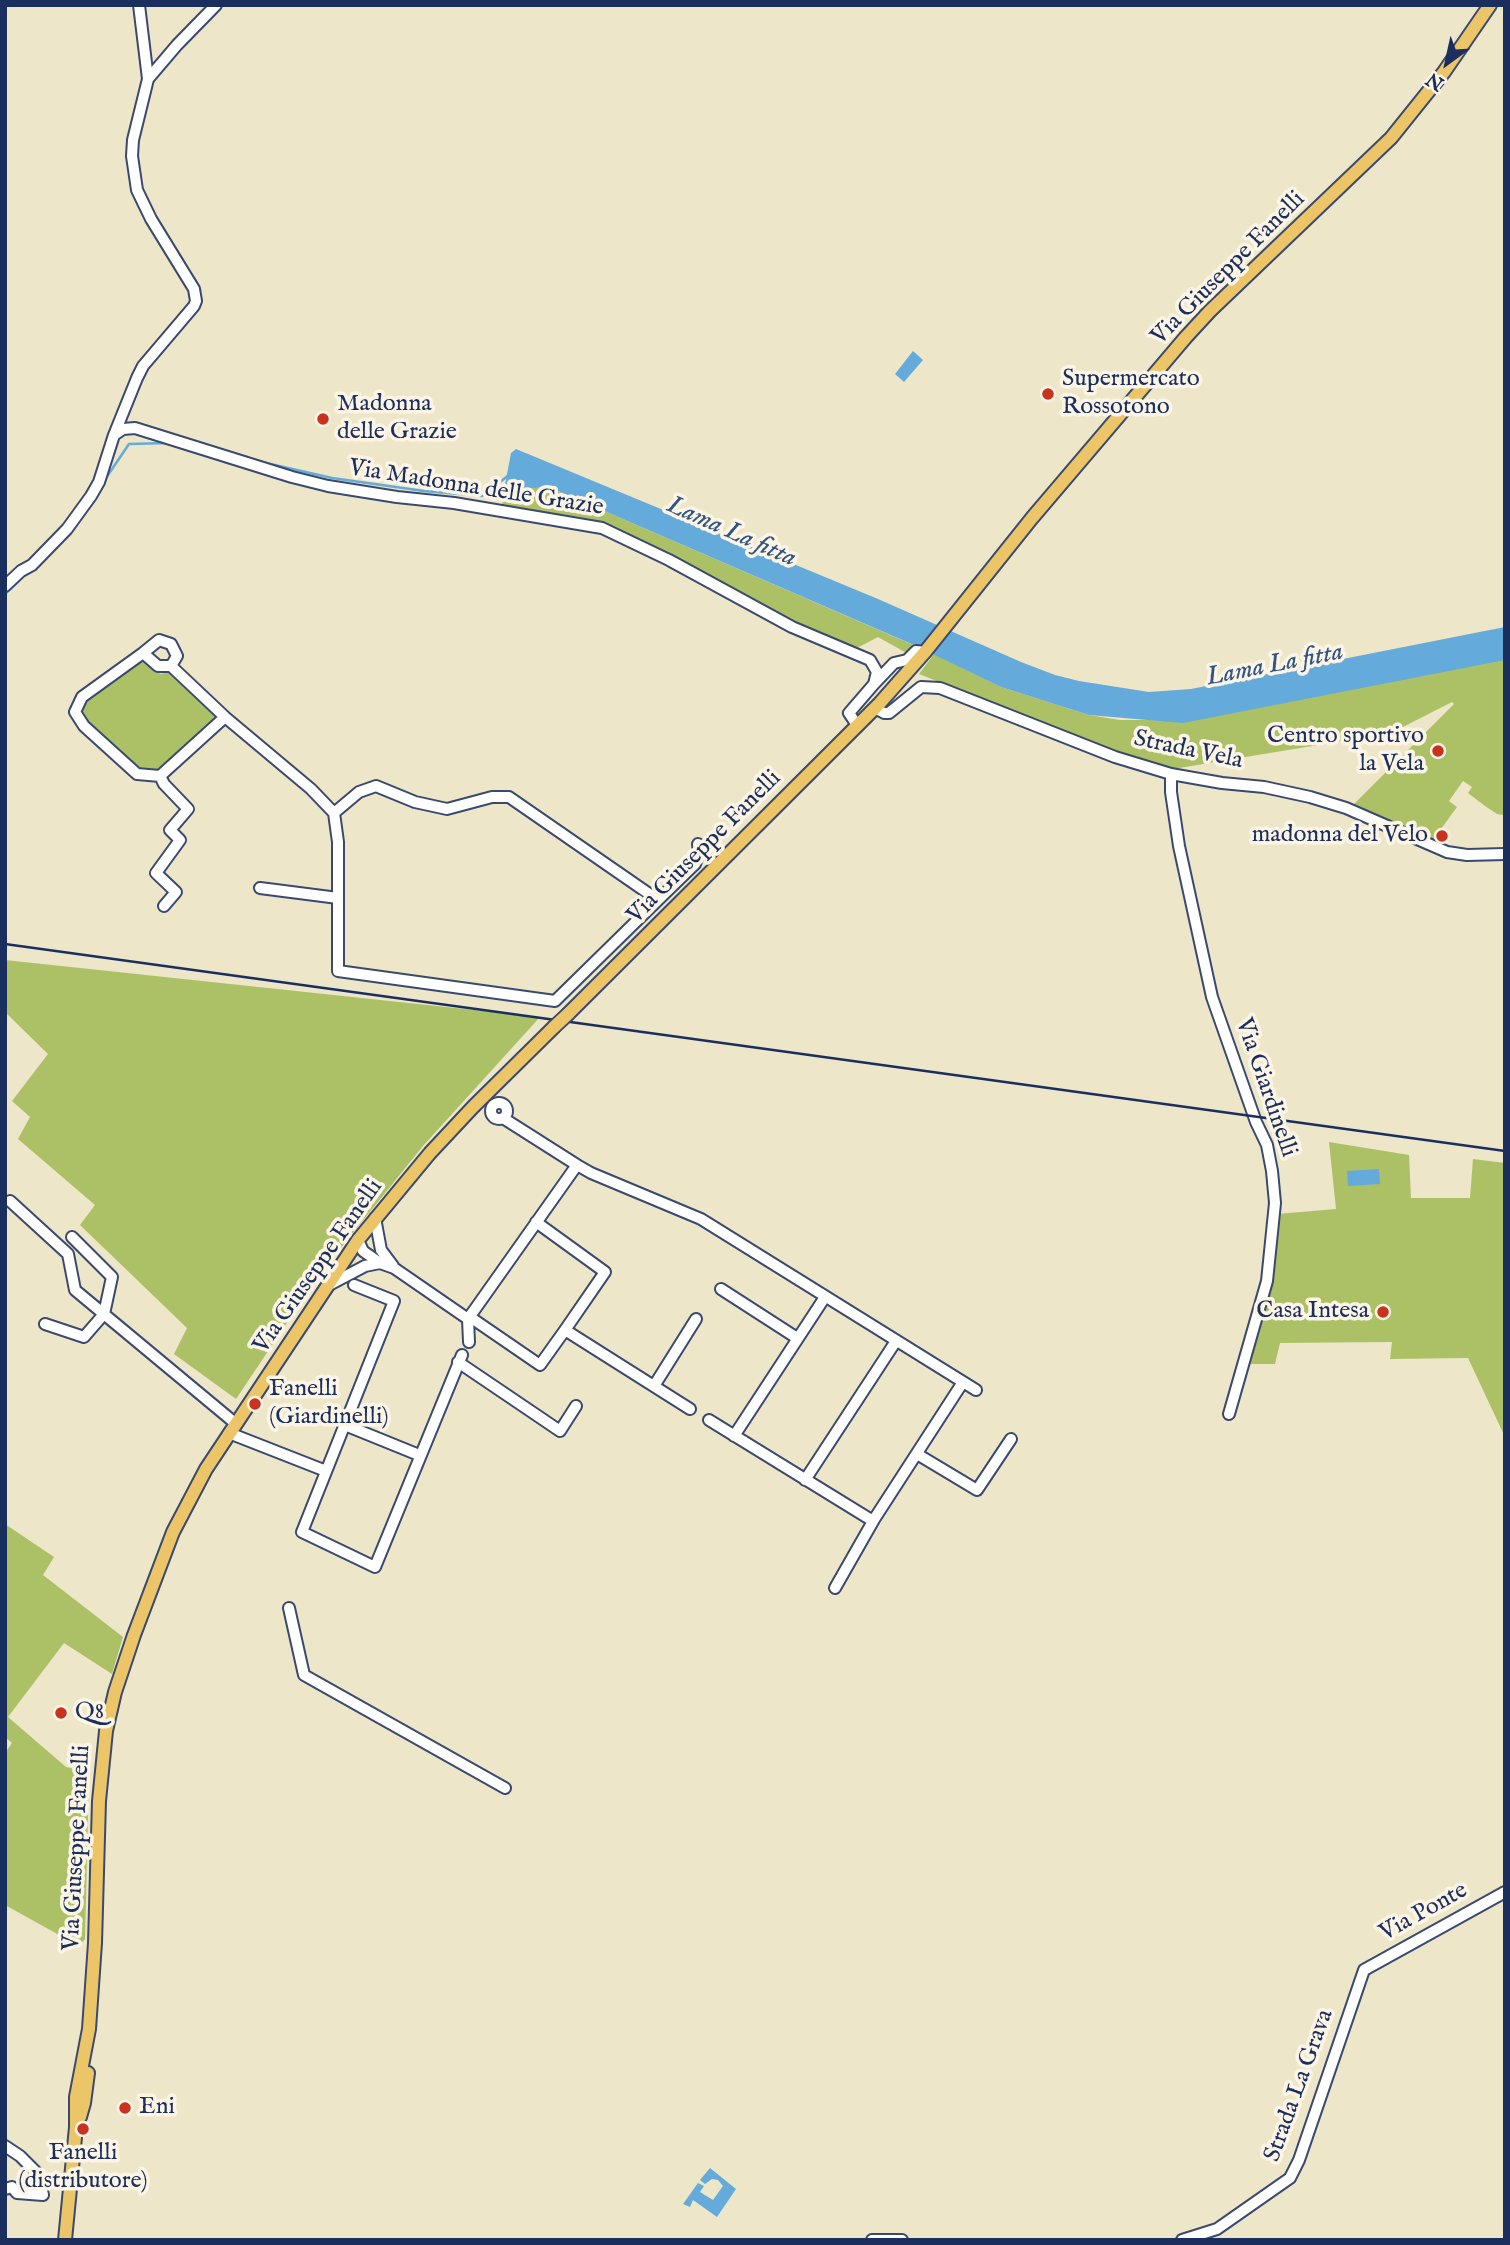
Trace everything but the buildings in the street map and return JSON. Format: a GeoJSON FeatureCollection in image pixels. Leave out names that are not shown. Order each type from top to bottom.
{"type":"FeatureCollection","features":[{"type":"Feature","properties":{"kind":"main road","name":"Via Giuseppe Fanelli"},"geometry":{"type":"LineString","coordinates":[[65,2240],[76,2127],[76,2097],[88,2038],[95,1943],[99,1801],[106,1731],[131,1646],[173,1532],[201,1476],[358,1240],[464,1116],[874,708],[925,652],[1040,508],[1186,337],[1391,138],[1437,81],[1490,5]]}},
{"type":"Feature","properties":{"kind":"street"},"geometry":{"type":"LineString","coordinates":[[5,586],[21,570],[32,565],[67,528],[92,496],[143,366],[196,301],[194,289],[151,219],[137,190],[132,156],[133,140],[148,79],[139,5]]}},
{"type":"Feature","properties":{"kind":"street"},"geometry":{"type":"LineString","coordinates":[[148,79],[216,5]]}},
{"type":"Feature","properties":{"kind":"street"},"geometry":{"type":"LineString","coordinates":[[127,402],[129,417],[141,429]]}},
{"type":"Feature","properties":{"kind":"street"},"geometry":{"type":"LineString","coordinates":[[114,435],[128,428],[141,429]]}},
{"type":"Feature","properties":{"kind":"street","name":"Via Madonna delle Grazie"},"geometry":{"type":"LineString","coordinates":[[141,429],[328,486],[454,503],[601,528],[668,560],[792,627],[870,660],[877,672],[874,684]]}},
{"type":"Feature","properties":{"kind":"street"},"geometry":{"type":"LineString","coordinates":[[171,666],[177,656],[171,644],[159,640],[82,697],[75,712],[84,726],[137,774],[160,776],[225,717]]}},
{"type":"Feature","properties":{"kind":"street"},"geometry":{"type":"LineString","coordinates":[[857,726],[849,713],[874,684],[894,663],[907,660],[916,651],[925,652]]}},
{"type":"Feature","properties":{"kind":"street"},"geometry":{"type":"LineString","coordinates":[[143,653],[158,666],[171,666],[225,717],[311,789],[334,813],[338,842],[338,971],[555,1001],[695,864],[699,853],[698,844]]}},
{"type":"Feature","properties":{"kind":"street","name":"Strada Vela"},"geometry":{"type":"LineString","coordinates":[[874,708],[889,713],[921,687],[940,688],[1115,757],[1171,774],[1264,787],[1310,797],[1346,808],[1447,852],[1467,855],[1505,854]]}},
{"type":"Feature","properties":{"kind":"street","name":"Via Giardinelli"},"geometry":{"type":"LineString","coordinates":[[1171,774],[1179,846],[1212,997],[1256,1122],[1267,1145],[1275,1203],[1267,1282],[1228,1415]]}},
{"type":"Feature","properties":{"kind":"street"},"geometry":{"type":"LineString","coordinates":[[160,776],[164,784],[188,809],[170,830],[180,840],[156,873],[176,892],[164,906]]}},
{"type":"Feature","properties":{"kind":"street"},"geometry":{"type":"LineString","coordinates":[[334,813],[359,792],[376,786],[415,802],[447,809],[492,797],[509,797],[658,900]]}},
{"type":"Feature","properties":{"kind":"street"},"geometry":{"type":"LineString","coordinates":[[260,888],[338,898]]}},
{"type":"Feature","properties":{"kind":"street"},"geometry":{"type":"LineString","coordinates":[[503,1118],[591,1173],[701,1219],[976,1390]]}},
{"type":"Feature","properties":{"kind":"street"},"geometry":{"type":"LineString","coordinates":[[469,1342],[469,1318],[577,1165]]}},
{"type":"Feature","properties":{"kind":"street"},"geometry":{"type":"LineString","coordinates":[[10,1201],[68,1254],[75,1290],[232,1428],[327,1471]]}},
{"type":"Feature","properties":{"kind":"street"},"geometry":{"type":"LineString","coordinates":[[375,1218],[381,1250]]}},
{"type":"Feature","properties":{"kind":"street"},"geometry":{"type":"LineString","coordinates":[[358,1240],[363,1251],[380,1263],[394,1268],[540,1365],[605,1272],[537,1222]]}},
{"type":"Feature","properties":{"kind":"street"},"geometry":{"type":"LineString","coordinates":[[45,1324],[84,1337],[104,1314],[112,1277],[72,1237]]}},
{"type":"Feature","properties":{"kind":"street"},"geometry":{"type":"LineString","coordinates":[[358,1240],[381,1250],[394,1268]]}},
{"type":"Feature","properties":{"kind":"street"},"geometry":{"type":"LineString","coordinates":[[327,1286],[365,1266],[380,1263]]}},
{"type":"Feature","properties":{"kind":"street"},"geometry":{"type":"LineString","coordinates":[[354,1285],[394,1301],[302,1532],[375,1567],[460,1359],[560,1431],[576,1406]]}},
{"type":"Feature","properties":{"kind":"street"},"geometry":{"type":"LineString","coordinates":[[721,1289],[797,1338]]}},
{"type":"Feature","properties":{"kind":"street"},"geometry":{"type":"LineString","coordinates":[[734,1436],[825,1297]]}},
{"type":"Feature","properties":{"kind":"street"},"geometry":{"type":"LineString","coordinates":[[654,1386],[696,1319]]}},
{"type":"Feature","properties":{"kind":"street"},"geometry":{"type":"LineString","coordinates":[[565,1330],[690,1409]]}},
{"type":"Feature","properties":{"kind":"street"},"geometry":{"type":"LineString","coordinates":[[804,1480],[896,1341]]}},
{"type":"Feature","properties":{"kind":"street"},"geometry":{"type":"LineString","coordinates":[[873,1521],[963,1382]]}},
{"type":"Feature","properties":{"kind":"street"},"geometry":{"type":"LineString","coordinates":[[835,1588],[873,1521],[963,1382]]}},
{"type":"Feature","properties":{"kind":"street"},"geometry":{"type":"LineString","coordinates":[[709,1420],[873,1521]]}},
{"type":"Feature","properties":{"kind":"street"},"geometry":{"type":"LineString","coordinates":[[345,1425],[419,1455]]}},
{"type":"Feature","properties":{"kind":"street"},"geometry":{"type":"LineString","coordinates":[[917,1454],[977,1490],[1011,1439]]}},
{"type":"Feature","properties":{"kind":"street"},"geometry":{"type":"LineString","coordinates":[[289,1608],[304,1675],[505,1788]]}},
{"type":"Feature","properties":{"kind":"street","name":"Via Ponte"},"geometry":{"type":"LineString","coordinates":[[1364,1970],[1505,1892]]}},
{"type":"Feature","properties":{"kind":"street","name":"Strada La Grava"},"geometry":{"type":"LineString","coordinates":[[1182,2240],[1217,2229],[1290,2178],[1299,2161],[1364,1970]]}},
{"type":"Feature","properties":{"kind":"street"},"geometry":{"type":"LineString","coordinates":[[5,2146],[38,2174],[43,2195],[17,2193],[12,2187],[5,2189]]}},
{"type":"Feature","properties":{"kind":"street"},"geometry":{"type":"LineString","coordinates":[[872,2240],[902,2240]]}},
{"type":"Feature","properties":{"kind":"green space"},"geometry":{"type":"Polygon","coordinates":[[[549,487],[918,647],[910,655],[878,637],[855,649],[795,623],[605,525],[502,506],[504,490],[549,487]]]}},
{"type":"Feature","properties":{"kind":"green space"},"geometry":{"type":"Polygon","coordinates":[[[934,654],[1001,687],[1089,715],[1120,720],[1148,720],[1232,710],[1505,659],[1505,812],[1503,815],[1497,814],[1485,806],[1468,793],[1472,787],[1463,781],[1449,801],[1457,807],[1433,840],[1351,807],[1454,704],[1452,702],[1391,733],[1173,769],[1112,751],[919,674],[934,654]]]}},
{"type":"Feature","properties":{"kind":"green space"},"geometry":{"type":"Polygon","coordinates":[[[140,660],[145,660],[160,674],[170,672],[219,716],[158,769],[138,772],[86,724],[81,716],[87,699],[140,660]]]}},
{"type":"Feature","properties":{"kind":"green space"},"geometry":{"type":"Polygon","coordinates":[[[5,960],[540,1017],[423,1146],[319,1275],[236,1399],[174,1354],[187,1328],[80,1225],[95,1205],[18,1139],[30,1117],[12,1101],[48,1054],[5,1012],[5,960]]]}},
{"type":"Feature","properties":{"kind":"green space","name":"Casa Intesa"},"geometry":{"type":"Polygon","coordinates":[[[1329,1142],[1409,1155],[1411,1198],[1470,1198],[1473,1159],[1505,1163],[1505,1437],[1468,1358],[1390,1359],[1392,1342],[1280,1343],[1275,1364],[1246,1364],[1277,1214],[1336,1209],[1329,1142]]]}},
{"type":"Feature","properties":{"kind":"green space"},"geometry":{"type":"Polygon","coordinates":[[[5,1524],[54,1557],[43,1575],[123,1637],[112,1674],[64,1643],[8,1717],[66,1767],[89,1772],[85,1939],[79,1946],[5,1905],[5,1753],[12,1743],[5,1737],[5,1524]]]}},
{"type":"Feature","properties":{"kind":"water"},"geometry":{"type":"Polygon","coordinates":[[[913,351],[923,360],[904,382],[895,374],[913,351]]]}},
{"type":"Feature","properties":{"kind":"water","name":"Lama La fitta"},"geometry":{"type":"Polygon","coordinates":[[[516,449],[878,599],[1021,662],[1079,681],[1149,692],[1191,689],[1505,627],[1505,660],[1183,723],[1089,715],[1001,687],[914,645],[549,487],[504,490],[511,453],[516,449]]]}},
{"type":"Feature","properties":{"kind":"water"},"geometry":{"type":"Polygon","coordinates":[[[1379,1169],[1380,1184],[1348,1186],[1347,1171],[1379,1169]]]}},
{"type":"Feature","properties":{"kind":"water"},"geometry":{"type":"Polygon","coordinates":[[[710,2168],[736,2189],[717,2217],[693,2200],[690,2207],[683,2204],[698,2183],[704,2186],[700,2192],[713,2200],[723,2186],[718,2180],[712,2179],[705,2184],[700,2180],[710,2168]]]}},
{"type":"Feature","properties":{"kind":"waterway","name":"Lama La fitta"},"geometry":{"type":"LineString","coordinates":[[106,478],[129,444],[169,443]]}},
{"type":"Feature","properties":{"kind":"waterway","name":"Lama La fitta"},"geometry":{"type":"LineString","coordinates":[[253,460],[332,478],[482,496],[509,475]]}},
{"type":"Feature","properties":{"kind":"waterway","name":"Lama La fitta"},"geometry":{"type":"LineString","coordinates":[[5,594],[26,574]]}},
{"type":"Feature","properties":{"kind":"railway"},"geometry":{"type":"LineString","coordinates":[[5,944],[1505,1151]]}},
{"type":"Feature","properties":{"kind":"place","name":"Supermercato Rossotono"},"geometry":{"type":"Point","coordinates":[1048,394]}},
{"type":"Feature","properties":{"kind":"place","name":"Madonna delle Grazie"},"geometry":{"type":"Point","coordinates":[323,419]}},
{"type":"Feature","properties":{"kind":"place","name":"Centro sportivo la Vela"},"geometry":{"type":"Point","coordinates":[1438,751]}},
{"type":"Feature","properties":{"kind":"place","name":"madonna del Velo"},"geometry":{"type":"Point","coordinates":[1442,836]}},
{"type":"Feature","properties":{"kind":"place","name":"Casa Intesa"},"geometry":{"type":"Point","coordinates":[1383,1312]}},
{"type":"Feature","properties":{"kind":"place","name":"Fanelli (Giardinelli)"},"geometry":{"type":"Point","coordinates":[255,1404]}},
{"type":"Feature","properties":{"kind":"place","name":"Q8"},"geometry":{"type":"Point","coordinates":[61,1713]}},
{"type":"Feature","properties":{"kind":"place","name":"Eni"},"geometry":{"type":"Point","coordinates":[125,2108]}},
{"type":"Feature","properties":{"kind":"place","name":"Fanelli (distributore)"},"geometry":{"type":"Point","coordinates":[83,2129]}}]}
